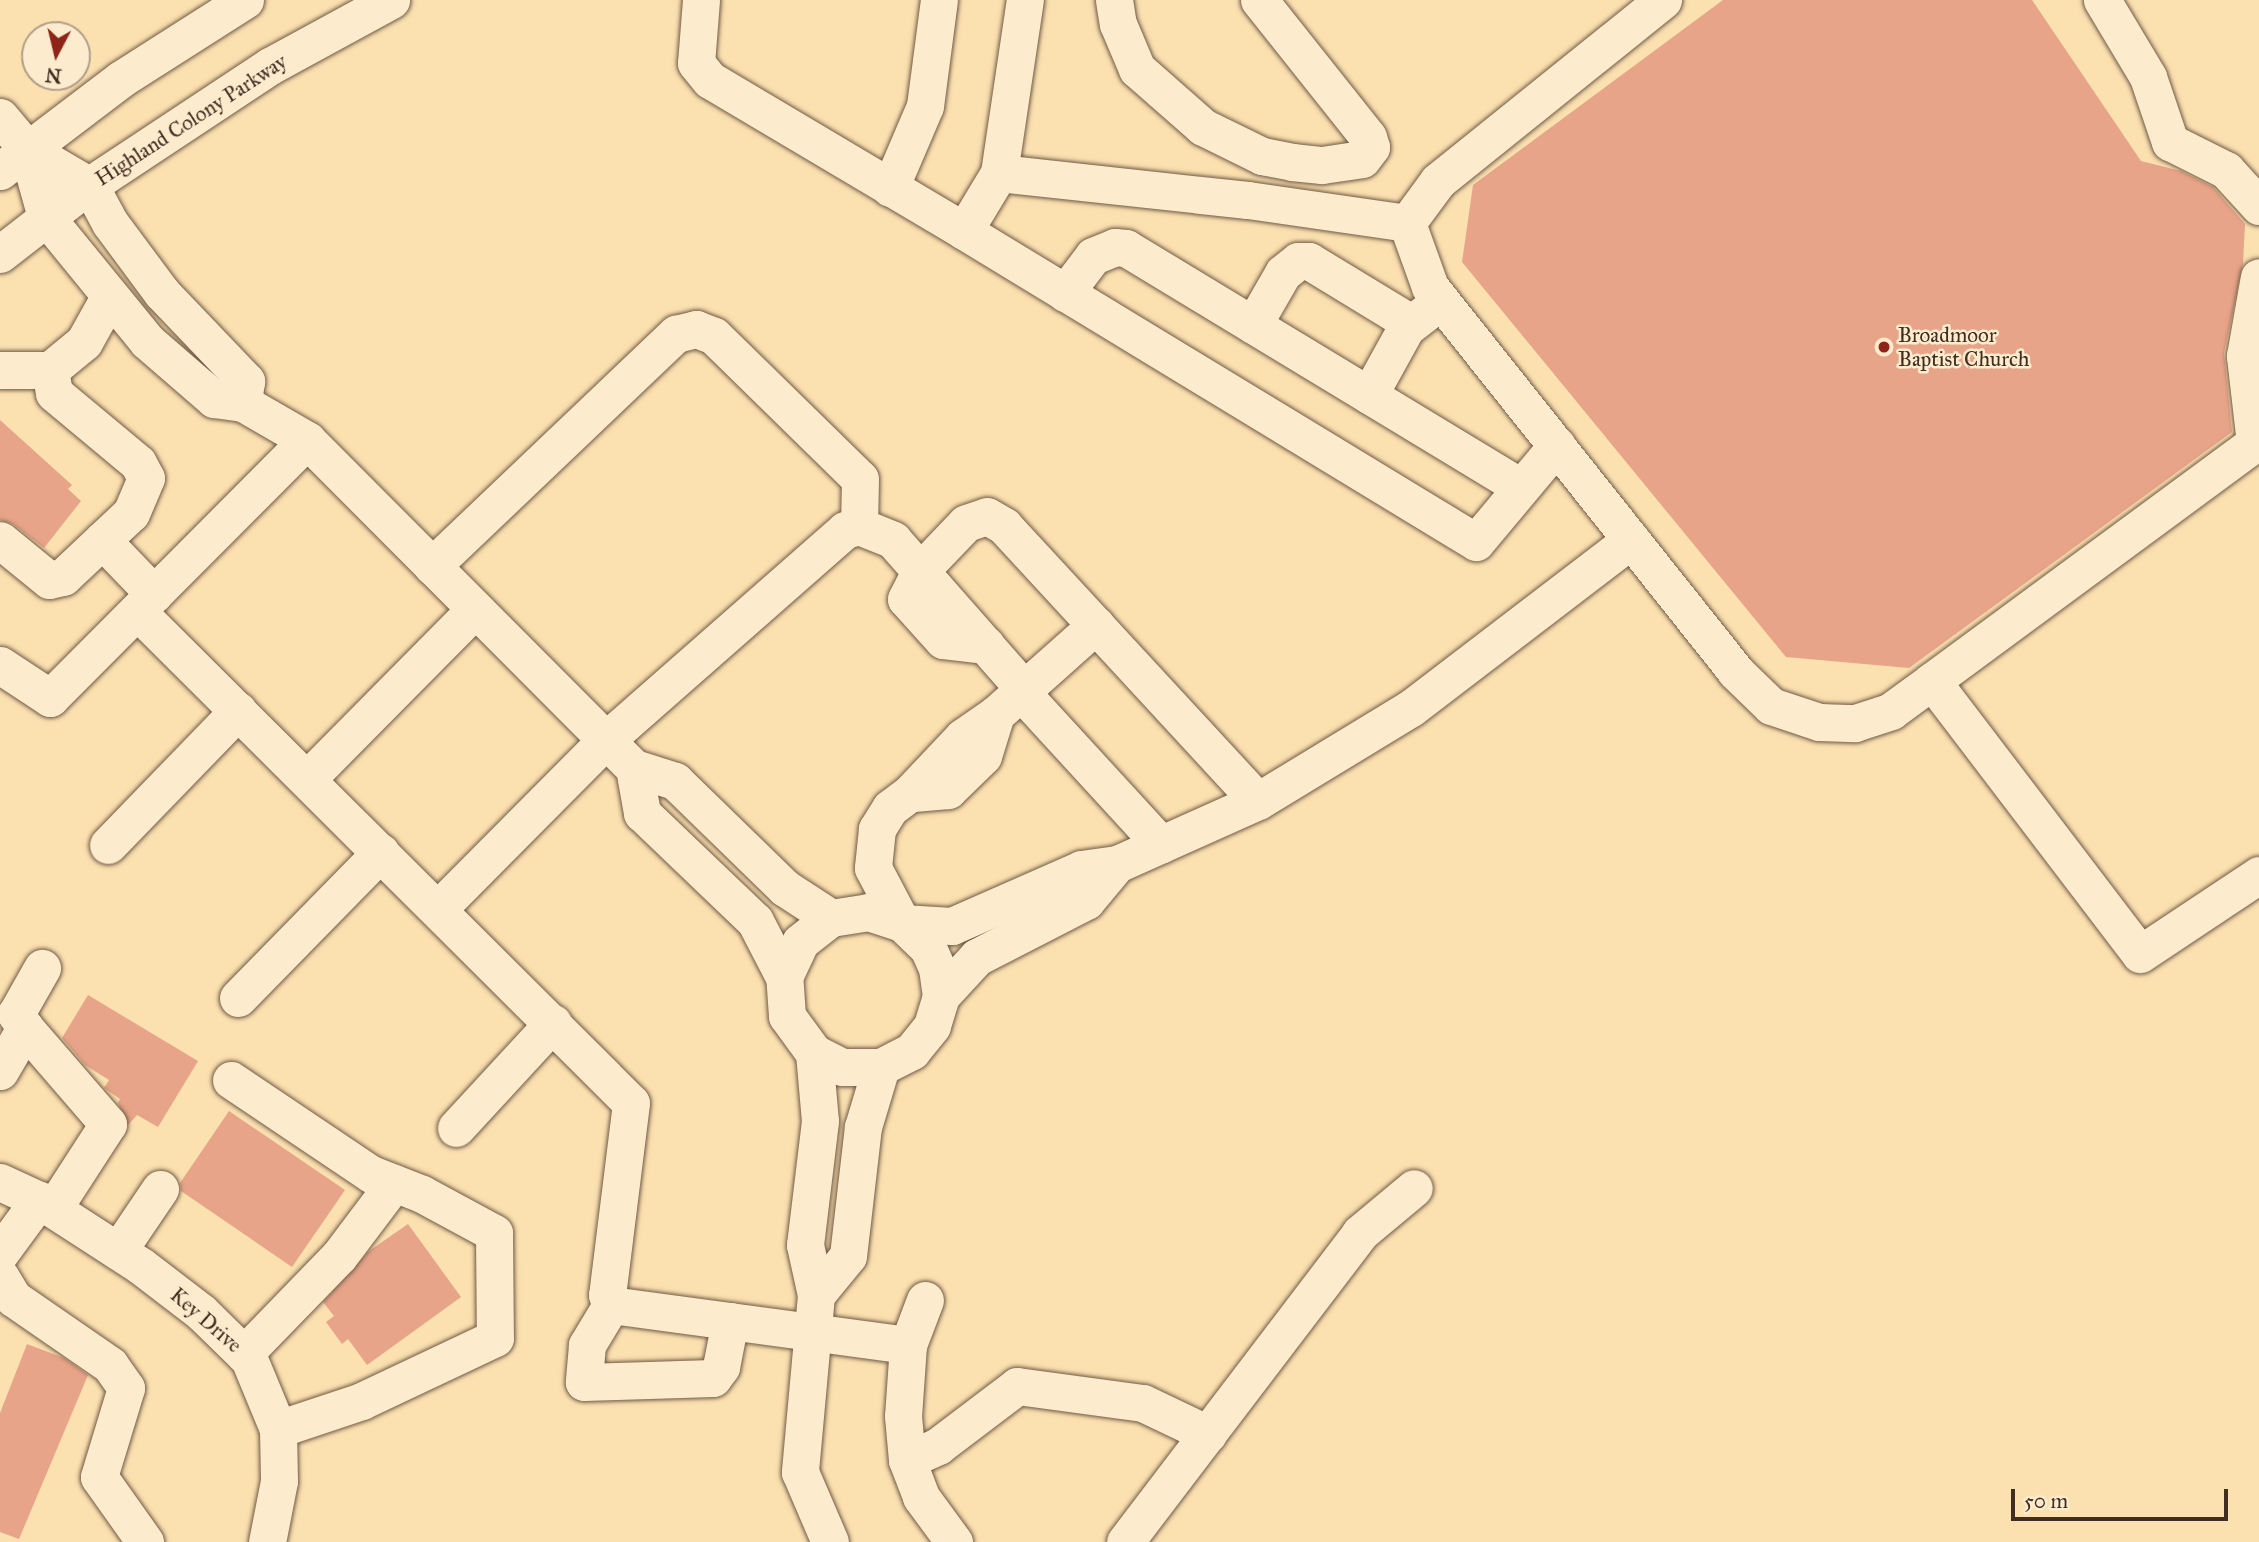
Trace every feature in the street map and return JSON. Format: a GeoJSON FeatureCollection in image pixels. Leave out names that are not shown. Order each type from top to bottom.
{"type":"FeatureCollection","features":[{"type":"Feature","properties":{"kind":"street"},"geometry":{"type":"LineString","coordinates":[[13,160],[121,79],[245,0]]}},
{"type":"Feature","properties":{"kind":"street","name":"Highland Colony Parkway"},"geometry":{"type":"LineString","coordinates":[[0,254],[90,186],[270,66],[391,0]]}},
{"type":"Feature","properties":{"kind":"street"},"geometry":{"type":"LineString","coordinates":[[701,0],[696,63],[699,70],[732,95],[964,231],[1476,542],[1519,486],[1557,445]]}},
{"type":"Feature","properties":{"kind":"street"},"geometry":{"type":"LineString","coordinates":[[890,188],[925,106],[939,0]]}},
{"type":"Feature","properties":{"kind":"street"},"geometry":{"type":"LineString","coordinates":[[964,231],[999,173],[1025,0]]}},
{"type":"Feature","properties":{"kind":"street"},"geometry":{"type":"LineString","coordinates":[[1114,0],[1118,24],[1137,69],[1203,127],[1262,156],[1322,165],[1362,159],[1371,147],[1368,137],[1259,0]]}},
{"type":"Feature","properties":{"kind":"street"},"geometry":{"type":"LineString","coordinates":[[1407,223],[1438,181],[1663,0]]}},
{"type":"Feature","properties":{"kind":"street"},"geometry":{"type":"LineString","coordinates":[[2102,0],[2129,38],[2148,77],[2170,142],[2226,170],[2259,206]]}},
{"type":"Feature","properties":{"kind":"street"},"geometry":{"type":"LineString","coordinates":[[0,117],[13,160],[46,217],[109,297],[189,378],[214,398],[243,403],[307,440],[634,768],[676,781],[785,888],[831,918]]}},
{"type":"Feature","properties":{"kind":"street"},"geometry":{"type":"LineString","coordinates":[[13,160],[90,186],[110,223],[162,293],[246,381],[243,403]]}},
{"type":"Feature","properties":{"kind":"street"},"geometry":{"type":"LineString","coordinates":[[999,173],[1248,200],[1407,223]]}},
{"type":"Feature","properties":{"kind":"street"},"geometry":{"type":"LineString","coordinates":[[1407,223],[1421,272],[1442,302],[1735,671],[1771,706],[1819,722],[1855,723],[1891,711],[2257,442],[2245,356],[2259,277]]}},
{"type":"Feature","properties":{"kind":"street"},"geometry":{"type":"LineString","coordinates":[[1065,293],[1093,256],[1115,247],[1126,248],[1519,486]]}},
{"type":"Feature","properties":{"kind":"street"},"geometry":{"type":"LineString","coordinates":[[1253,325],[1283,273],[1298,261],[1309,261],[1411,323]]}},
{"type":"Feature","properties":{"kind":"street"},"geometry":{"type":"LineString","coordinates":[[0,370],[50,370],[84,342],[109,297]]}},
{"type":"Feature","properties":{"kind":"street"},"geometry":{"type":"LineString","coordinates":[[1368,395],[1411,323],[1442,302]]}},
{"type":"Feature","properties":{"kind":"street"},"geometry":{"type":"LineString","coordinates":[[432,566],[676,334],[696,330],[714,336],[860,479],[859,526]]}},
{"type":"Feature","properties":{"kind":"street"},"geometry":{"type":"LineString","coordinates":[[0,540],[49,580],[63,576],[131,513],[146,478],[138,463],[54,393],[50,370]]}},
{"type":"Feature","properties":{"kind":"street"},"geometry":{"type":"LineString","coordinates":[[0,665],[50,698],[307,440]]}},
{"type":"Feature","properties":{"kind":"street"},"geometry":{"type":"LineString","coordinates":[[1161,845],[1014,698],[986,645],[943,640],[911,608],[906,599],[920,571],[966,523],[987,516],[1004,526],[1258,801]]}},
{"type":"Feature","properties":{"kind":"street"},"geometry":{"type":"LineString","coordinates":[[438,909],[606,740],[845,530],[859,526],[893,540],[920,571]]}},
{"type":"Feature","properties":{"kind":"street"},"geometry":{"type":"LineString","coordinates":[[102,540],[145,602],[238,711],[631,1102],[607,1295],[611,1305]]}},
{"type":"Feature","properties":{"kind":"street"},"geometry":{"type":"LineString","coordinates":[[784,977],[800,942],[831,918],[868,912],[902,923],[952,926],[1081,869],[1117,864],[1258,801],[1411,708],[1631,540]]}},
{"type":"Feature","properties":{"kind":"street"},"geometry":{"type":"LineString","coordinates":[[0,559],[36,571]]}},
{"type":"Feature","properties":{"kind":"street"},"geometry":{"type":"LineString","coordinates":[[307,779],[475,609]]}},
{"type":"Feature","properties":{"kind":"street"},"geometry":{"type":"LineString","coordinates":[[634,768],[642,813],[755,921],[784,977],[787,1016],[800,1040],[814,1053],[842,1067],[881,1067],[912,1051],[932,1026],[941,996],[937,968],[928,948],[902,923],[873,868],[872,854],[877,829],[890,808],[910,793],[963,737],[1014,698],[1096,625]]}},
{"type":"Feature","properties":{"kind":"street"},"geometry":{"type":"LineString","coordinates":[[1933,681],[2140,954],[2259,875]]}},
{"type":"Feature","properties":{"kind":"street"},"geometry":{"type":"LineString","coordinates":[[108,845],[238,711]]}},
{"type":"Feature","properties":{"kind":"street"},"geometry":{"type":"LineString","coordinates":[[238,998],[381,852]]}},
{"type":"Feature","properties":{"kind":"street"},"geometry":{"type":"LineString","coordinates":[[941,996],[977,957],[1086,901],[1117,864]]}},
{"type":"Feature","properties":{"kind":"street"},"geometry":{"type":"LineString","coordinates":[[0,1253],[46,1204],[108,1124],[16,1014],[42,968]]}},
{"type":"Feature","properties":{"kind":"street"},"geometry":{"type":"LineString","coordinates":[[456,1128],[553,1023]]}},
{"type":"Feature","properties":{"kind":"street"},"geometry":{"type":"LineString","coordinates":[[0,1071],[25,1028]]}},
{"type":"Feature","properties":{"kind":"street"},"geometry":{"type":"LineString","coordinates":[[814,1053],[820,1121],[805,1245],[816,1295],[800,1472],[830,1542]]}},
{"type":"Feature","properties":{"kind":"street"},"geometry":{"type":"LineString","coordinates":[[816,1295],[848,1256],[863,1127],[881,1067]]}},
{"type":"Feature","properties":{"kind":"street"},"geometry":{"type":"LineString","coordinates":[[231,1080],[371,1174],[494,1233],[495,1338],[362,1401],[278,1429]]}},
{"type":"Feature","properties":{"kind":"street","name":"Key Drive"},"geometry":{"type":"LineString","coordinates":[[0,1182],[46,1204],[118,1251],[201,1312],[244,1354],[278,1429],[279,1481],[267,1542]]}},
{"type":"Feature","properties":{"kind":"street"},"geometry":{"type":"LineString","coordinates":[[244,1354],[339,1256],[394,1183]]}},
{"type":"Feature","properties":{"kind":"street"},"geometry":{"type":"LineString","coordinates":[[1125,1542],[1360,1233],[1413,1188]]}},
{"type":"Feature","properties":{"kind":"street"},"geometry":{"type":"LineString","coordinates":[[118,1251],[160,1189]]}},
{"type":"Feature","properties":{"kind":"street"},"geometry":{"type":"LineString","coordinates":[[0,1276],[13,1297],[110,1365],[126,1388],[99,1478],[145,1542]]}},
{"type":"Feature","properties":{"kind":"street"},"geometry":{"type":"LineString","coordinates":[[925,1300],[908,1345],[903,1416],[907,1460],[921,1497],[954,1542]]}},
{"type":"Feature","properties":{"kind":"street"},"geometry":{"type":"LineString","coordinates":[[611,1305],[908,1345]]}},
{"type":"Feature","properties":{"kind":"street"},"geometry":{"type":"LineString","coordinates":[[611,1305],[587,1345],[584,1382],[713,1378],[721,1367],[730,1321]]}},
{"type":"Feature","properties":{"kind":"street"},"geometry":{"type":"LineString","coordinates":[[907,1460],[938,1446],[1017,1386],[1143,1403],[1209,1434]]}},
{"type":"Feature","properties":{"kind":"building","name":"Broadmoor Baptist Church"},"geometry":{"type":"Polygon","coordinates":[[[1723,0],[2032,0],[2141,161],[2181,171],[2213,187],[2245,224],[2243,264],[2224,353],[2232,432],[1909,668],[1786,657],[1462,262],[1473,185],[1723,0]]]}},
{"type":"Feature","properties":{"kind":"building"},"geometry":{"type":"Polygon","coordinates":[[[0,420],[72,485],[68,489],[81,501],[44,548],[13,524],[0,520],[0,420]]]}},
{"type":"Feature","properties":{"kind":"building"},"geometry":{"type":"Polygon","coordinates":[[[88,995],[198,1061],[158,1127],[137,1115],[128,1125],[118,1103],[120,1099],[104,1088],[109,1080],[85,1065],[62,1038],[88,995]]]}},
{"type":"Feature","properties":{"kind":"building"},"geometry":{"type":"Polygon","coordinates":[[[229,1111],[345,1190],[292,1267],[181,1191],[180,1183],[229,1111]]]}},
{"type":"Feature","properties":{"kind":"building"},"geometry":{"type":"Polygon","coordinates":[[[408,1224],[461,1297],[367,1365],[348,1339],[342,1344],[326,1322],[334,1316],[323,1302],[369,1251],[408,1224]]]}},
{"type":"Feature","properties":{"kind":"building"},"geometry":{"type":"Polygon","coordinates":[[[27,1344],[64,1358],[88,1375],[19,1539],[0,1532],[0,1413],[27,1344]]]}},
{"type":"Feature","properties":{"kind":"place","name":"Broadmoor Baptist Church"},"geometry":{"type":"Point","coordinates":[1884,347]}}]}
